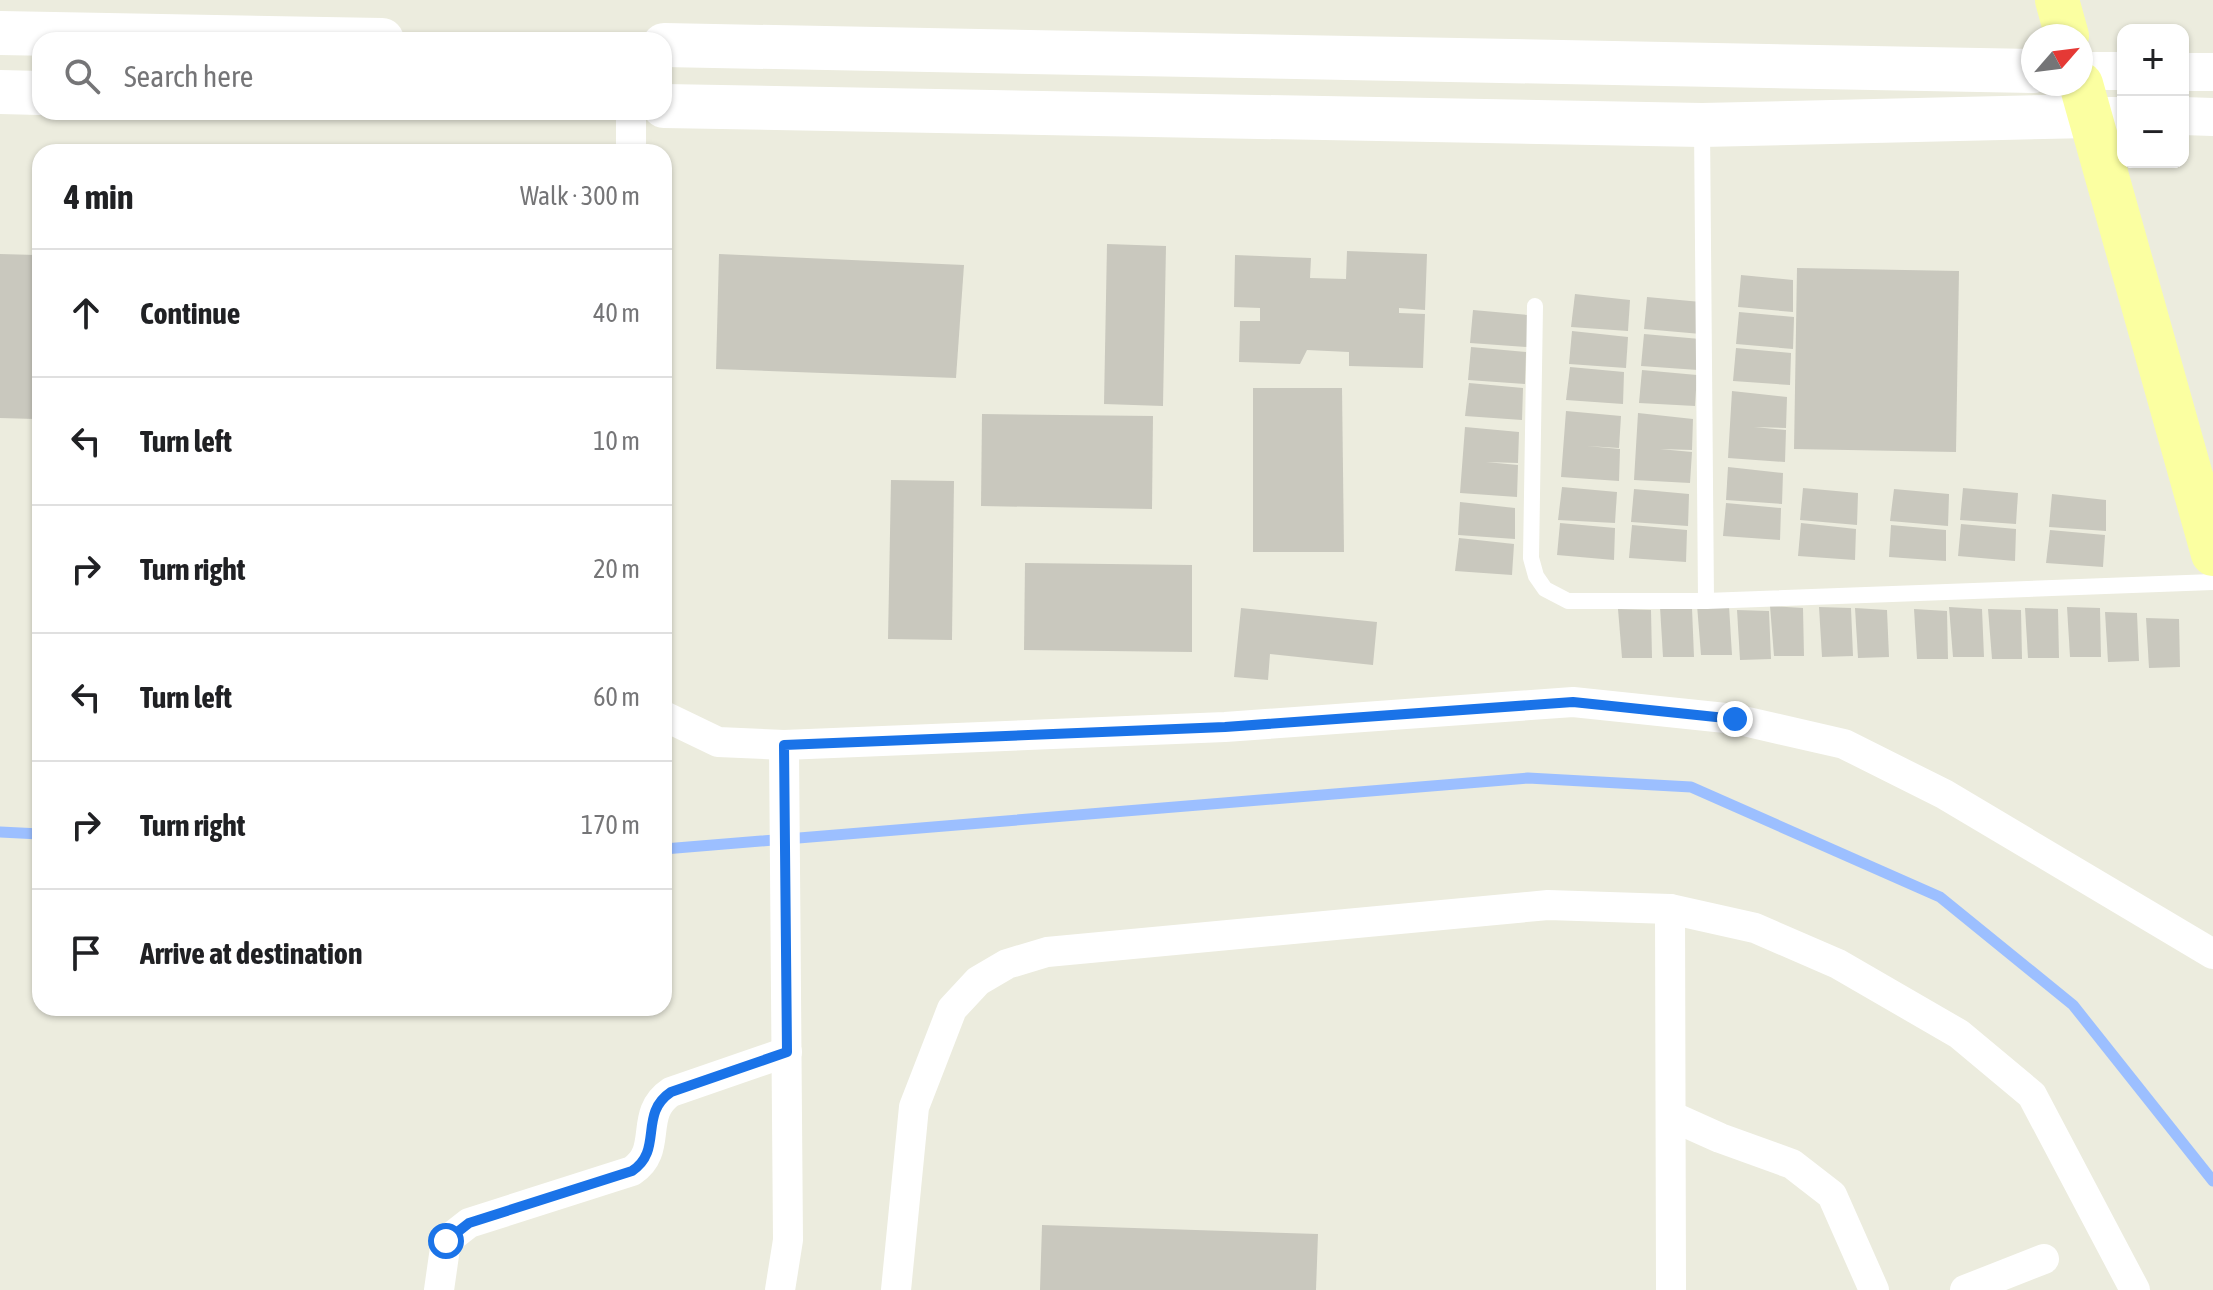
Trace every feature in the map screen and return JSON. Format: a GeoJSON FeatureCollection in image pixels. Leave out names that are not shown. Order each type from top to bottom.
{"type":"FeatureCollection","features":[{"type":"Feature","properties":{"kind":"main road"},"geometry":{"type":"LineString","coordinates":[[2057,0],[2064,24]]}},
{"type":"Feature","properties":{"kind":"main road"},"geometry":{"type":"LineString","coordinates":[[0,33],[32,34]]}},
{"type":"Feature","properties":{"kind":"main road"},"geometry":{"type":"LineString","coordinates":[[672,45],[2021,71]]}},
{"type":"Feature","properties":{"kind":"main road"},"geometry":{"type":"LineString","coordinates":[[0,92],[32,93]]}},
{"type":"Feature","properties":{"kind":"main road"},"geometry":{"type":"LineString","coordinates":[[672,106],[1702,125],[2098,105],[2213,554]]}},
{"type":"Feature","properties":{"kind":"street"},"geometry":{"type":"LineString","coordinates":[[2093,71],[2117,71]]}},
{"type":"Feature","properties":{"kind":"street"},"geometry":{"type":"LineString","coordinates":[[2189,72],[2213,72]]}},
{"type":"Feature","properties":{"kind":"street"},"geometry":{"type":"LineString","coordinates":[[2189,116],[2213,117]]}},
{"type":"Feature","properties":{"kind":"street"},"geometry":{"type":"LineString","coordinates":[[631,120],[631,144]]}},
{"type":"Feature","properties":{"kind":"street"},"geometry":{"type":"LineString","coordinates":[[672,720],[718,742],[784,745],[1225,727],[1573,702],[1735,719],[1844,744],[1944,794],[2213,954]]}},
{"type":"Feature","properties":{"kind":"street"},"geometry":{"type":"LineString","coordinates":[[780,1290],[788,1240],[784,745]]}},
{"type":"Feature","properties":{"kind":"street"},"geometry":{"type":"LineString","coordinates":[[896,1290],[914,1107],[952,1009],[978,981],[1007,964],[1047,952],[1548,905],[1670,909],[1755,928],[1838,964],[1959,1034],[2032,1095],[2135,1290]]}},
{"type":"Feature","properties":{"kind":"street"},"geometry":{"type":"LineString","coordinates":[[1670,909],[1671,1290]]}},
{"type":"Feature","properties":{"kind":"street"},"geometry":{"type":"LineString","coordinates":[[439,1290],[446,1241],[469,1223],[632,1171],[648,1156],[654,1110],[661,1099],[671,1092],[787,1052]]}},
{"type":"Feature","properties":{"kind":"street"},"geometry":{"type":"LineString","coordinates":[[1671,1116],[1792,1164],[1832,1195],[1874,1290]]}},
{"type":"Feature","properties":{"kind":"street"},"geometry":{"type":"LineString","coordinates":[[1965,1290],[2044,1259]]}},
{"type":"Feature","properties":{"kind":"lane"},"geometry":{"type":"LineString","coordinates":[[1702,125],[1706,601]]}},
{"type":"Feature","properties":{"kind":"lane"},"geometry":{"type":"LineString","coordinates":[[1535,306],[1531,558],[1536,576],[1545,589],[1568,601],[1706,601],[2213,582]]}},
{"type":"Feature","properties":{"kind":"building"},"geometry":{"type":"Polygon","coordinates":[[[1107,244],[1166,246],[1163,406],[1104,404],[1107,244]]]}},
{"type":"Feature","properties":{"kind":"building"},"geometry":{"type":"Polygon","coordinates":[[[1347,251],[1427,254],[1425,310],[1399,308],[1399,313],[1425,314],[1423,368],[1349,366],[1349,352],[1307,350],[1300,364],[1239,362],[1240,321],[1260,321],[1260,308],[1234,307],[1235,255],[1311,258],[1310,278],[1346,279],[1347,251]]]}},
{"type":"Feature","properties":{"kind":"building"},"geometry":{"type":"Polygon","coordinates":[[[0,254],[32,255],[32,419],[0,418],[0,254]]]}},
{"type":"Feature","properties":{"kind":"building"},"geometry":{"type":"Polygon","coordinates":[[[719,254],[964,265],[956,378],[716,369],[719,254]]]}},
{"type":"Feature","properties":{"kind":"building"},"geometry":{"type":"Polygon","coordinates":[[[1797,268],[1959,271],[1956,452],[1794,449],[1797,268]]]}},
{"type":"Feature","properties":{"kind":"building"},"geometry":{"type":"Polygon","coordinates":[[[1741,275],[1793,280],[1793,312],[1738,307],[1741,275]]]}},
{"type":"Feature","properties":{"kind":"building"},"geometry":{"type":"Polygon","coordinates":[[[1575,294],[1630,300],[1628,331],[1571,327],[1575,294]]]}},
{"type":"Feature","properties":{"kind":"building"},"geometry":{"type":"Polygon","coordinates":[[[1647,297],[1701,302],[1701,334],[1644,329],[1647,297]]]}},
{"type":"Feature","properties":{"kind":"building"},"geometry":{"type":"Polygon","coordinates":[[[1473,310],[1528,315],[1527,347],[1470,343],[1473,310]]]}},
{"type":"Feature","properties":{"kind":"building"},"geometry":{"type":"Polygon","coordinates":[[[1739,312],[1794,317],[1793,349],[1736,344],[1739,312]]]}},
{"type":"Feature","properties":{"kind":"building"},"geometry":{"type":"Polygon","coordinates":[[[1572,331],[1628,337],[1626,368],[1569,364],[1572,331]]]}},
{"type":"Feature","properties":{"kind":"building"},"geometry":{"type":"Polygon","coordinates":[[[1644,334],[1700,339],[1698,370],[1641,366],[1644,334]]]}},
{"type":"Feature","properties":{"kind":"building"},"geometry":{"type":"Polygon","coordinates":[[[1471,347],[1526,352],[1525,384],[1468,380],[1471,347]]]}},
{"type":"Feature","properties":{"kind":"building"},"geometry":{"type":"Polygon","coordinates":[[[1736,348],[1791,353],[1790,385],[1733,381],[1736,348]]]}},
{"type":"Feature","properties":{"kind":"building"},"geometry":{"type":"Polygon","coordinates":[[[1570,367],[1624,372],[1623,404],[1566,400],[1570,367]]]}},
{"type":"Feature","properties":{"kind":"building"},"geometry":{"type":"Polygon","coordinates":[[[1642,370],[1697,375],[1695,406],[1639,403],[1642,370]]]}},
{"type":"Feature","properties":{"kind":"building"},"geometry":{"type":"Polygon","coordinates":[[[1469,383],[1523,388],[1522,420],[1465,416],[1469,383]]]}},
{"type":"Feature","properties":{"kind":"building"},"geometry":{"type":"Polygon","coordinates":[[[1253,388],[1342,388],[1344,552],[1253,552],[1253,388]]]}},
{"type":"Feature","properties":{"kind":"building"},"geometry":{"type":"Polygon","coordinates":[[[1732,391],[1787,397],[1786,428],[1754,427],[1786,430],[1785,462],[1728,458],[1732,391]]]}},
{"type":"Feature","properties":{"kind":"building"},"geometry":{"type":"Polygon","coordinates":[[[1566,411],[1621,416],[1619,448],[1587,446],[1620,449],[1619,481],[1561,477],[1566,411]]]}},
{"type":"Feature","properties":{"kind":"building"},"geometry":{"type":"Polygon","coordinates":[[[1638,413],[1693,419],[1692,450],[1660,449],[1692,452],[1690,483],[1634,480],[1638,413]]]}},
{"type":"Feature","properties":{"kind":"building"},"geometry":{"type":"Polygon","coordinates":[[[982,414],[1153,416],[1152,509],[981,506],[982,414]]]}},
{"type":"Feature","properties":{"kind":"building"},"geometry":{"type":"Polygon","coordinates":[[[1465,427],[1519,432],[1518,463],[1486,462],[1518,465],[1517,497],[1460,493],[1465,427]]]}},
{"type":"Feature","properties":{"kind":"building"},"geometry":{"type":"Polygon","coordinates":[[[1728,467],[1783,473],[1782,504],[1726,500],[1728,467]]]}},
{"type":"Feature","properties":{"kind":"building"},"geometry":{"type":"Polygon","coordinates":[[[891,480],[954,481],[952,640],[888,639],[891,480]]]}},
{"type":"Feature","properties":{"kind":"building"},"geometry":{"type":"Polygon","coordinates":[[[1562,487],[1617,492],[1615,523],[1558,520],[1562,487]]]}},
{"type":"Feature","properties":{"kind":"building"},"geometry":{"type":"Polygon","coordinates":[[[1803,488],[1858,493],[1857,525],[1800,520],[1803,488]]]}},
{"type":"Feature","properties":{"kind":"building"},"geometry":{"type":"Polygon","coordinates":[[[1963,488],[2018,493],[2016,524],[1960,520],[1963,488]]]}},
{"type":"Feature","properties":{"kind":"building"},"geometry":{"type":"Polygon","coordinates":[[[1634,489],[1689,494],[1688,526],[1631,522],[1634,489]]]}},
{"type":"Feature","properties":{"kind":"building"},"geometry":{"type":"Polygon","coordinates":[[[1894,489],[1949,494],[1948,526],[1890,521],[1894,489]]]}},
{"type":"Feature","properties":{"kind":"building"},"geometry":{"type":"Polygon","coordinates":[[[2052,494],[2106,500],[2106,531],[2049,527],[2052,494]]]}},
{"type":"Feature","properties":{"kind":"building"},"geometry":{"type":"Polygon","coordinates":[[[1460,502],[1515,508],[1515,539],[1458,535],[1460,502]]]}},
{"type":"Feature","properties":{"kind":"building"},"geometry":{"type":"Polygon","coordinates":[[[1726,503],[1781,508],[1780,540],[1723,536],[1726,503]]]}},
{"type":"Feature","properties":{"kind":"building"},"geometry":{"type":"Polygon","coordinates":[[[1560,523],[1615,528],[1614,560],[1557,555],[1560,523]]]}},
{"type":"Feature","properties":{"kind":"building"},"geometry":{"type":"Polygon","coordinates":[[[1801,523],[1856,529],[1855,560],[1798,556],[1801,523]]]}},
{"type":"Feature","properties":{"kind":"building"},"geometry":{"type":"Polygon","coordinates":[[[1961,524],[2016,529],[2015,561],[1958,556],[1961,524]]]}},
{"type":"Feature","properties":{"kind":"building"},"geometry":{"type":"Polygon","coordinates":[[[1632,525],[1687,530],[1686,562],[1629,558],[1632,525]]]}},
{"type":"Feature","properties":{"kind":"building"},"geometry":{"type":"Polygon","coordinates":[[[1891,525],[1946,530],[1946,561],[1889,557],[1891,525]]]}},
{"type":"Feature","properties":{"kind":"building"},"geometry":{"type":"Polygon","coordinates":[[[2050,530],[2105,535],[2103,567],[2046,563],[2050,530]]]}},
{"type":"Feature","properties":{"kind":"building"},"geometry":{"type":"Polygon","coordinates":[[[1459,538],[1514,544],[1512,575],[1455,571],[1459,538]]]}},
{"type":"Feature","properties":{"kind":"building"},"geometry":{"type":"Polygon","coordinates":[[[1025,563],[1192,565],[1192,652],[1024,650],[1025,563]]]}},
{"type":"Feature","properties":{"kind":"building"},"geometry":{"type":"Polygon","coordinates":[[[1697,605],[1729,606],[1732,655],[1701,655],[1697,605]]]}},
{"type":"Feature","properties":{"kind":"building"},"geometry":{"type":"Polygon","coordinates":[[[1770,606],[1803,608],[1804,656],[1774,656],[1770,606]]]}},
{"type":"Feature","properties":{"kind":"building"},"geometry":{"type":"Polygon","coordinates":[[[1660,607],[1692,608],[1694,657],[1663,657],[1660,607]]]}},
{"type":"Feature","properties":{"kind":"building"},"geometry":{"type":"Polygon","coordinates":[[[1819,607],[1851,608],[1853,656],[1822,657],[1819,607]]]}},
{"type":"Feature","properties":{"kind":"building"},"geometry":{"type":"Polygon","coordinates":[[[1949,607],[1982,609],[1984,657],[1953,657],[1949,607]]]}},
{"type":"Feature","properties":{"kind":"building"},"geometry":{"type":"Polygon","coordinates":[[[2067,607],[2100,608],[2101,657],[2070,657],[2067,607]]]}},
{"type":"Feature","properties":{"kind":"building"},"geometry":{"type":"Polygon","coordinates":[[[1241,608],[1377,622],[1373,665],[1270,654],[1268,680],[1234,677],[1241,608]]]}},
{"type":"Feature","properties":{"kind":"building"},"geometry":{"type":"Polygon","coordinates":[[[1855,608],[1887,610],[1889,657],[1858,658],[1855,608]]]}},
{"type":"Feature","properties":{"kind":"building"},"geometry":{"type":"Polygon","coordinates":[[[2025,608],[2058,609],[2059,658],[2028,658],[2025,608]]]}},
{"type":"Feature","properties":{"kind":"building"},"geometry":{"type":"Polygon","coordinates":[[[1618,609],[1651,610],[1652,658],[1622,658],[1618,609]]]}},
{"type":"Feature","properties":{"kind":"building"},"geometry":{"type":"Polygon","coordinates":[[[1914,609],[1947,611],[1948,659],[1917,659],[1914,609]]]}},
{"type":"Feature","properties":{"kind":"building"},"geometry":{"type":"Polygon","coordinates":[[[1988,609],[2021,610],[2022,659],[1992,659],[1988,609]]]}},
{"type":"Feature","properties":{"kind":"building"},"geometry":{"type":"Polygon","coordinates":[[[1737,610],[1769,611],[1771,659],[1740,660],[1737,610]]]}},
{"type":"Feature","properties":{"kind":"building"},"geometry":{"type":"Polygon","coordinates":[[[2105,612],[2137,613],[2139,661],[2108,662],[2105,612]]]}},
{"type":"Feature","properties":{"kind":"building"},"geometry":{"type":"Polygon","coordinates":[[[2146,618],[2179,619],[2180,667],[2149,668],[2146,618]]]}},
{"type":"Feature","properties":{"kind":"building"},"geometry":{"type":"Polygon","coordinates":[[[1042,1225],[1318,1234],[1316,1290],[1040,1290],[1042,1225]]]}},
{"type":"Feature","properties":{"kind":"waterway"},"geometry":{"type":"LineString","coordinates":[[672,848],[1528,778],[1691,787],[1940,897],[2073,1005],[2213,1181]]}},
{"type":"Feature","properties":{"kind":"waterway"},"geometry":{"type":"LineString","coordinates":[[0,832],[32,834]]}},
{"type":"Feature","properties":{"kind":"route"},"geometry":{"type":"LineString","coordinates":[[446,1241],[469,1223],[632,1171],[648,1156],[654,1110],[661,1099],[671,1092],[787,1052],[784,745],[1225,727],[1573,702],[1735,719]]}}]}
